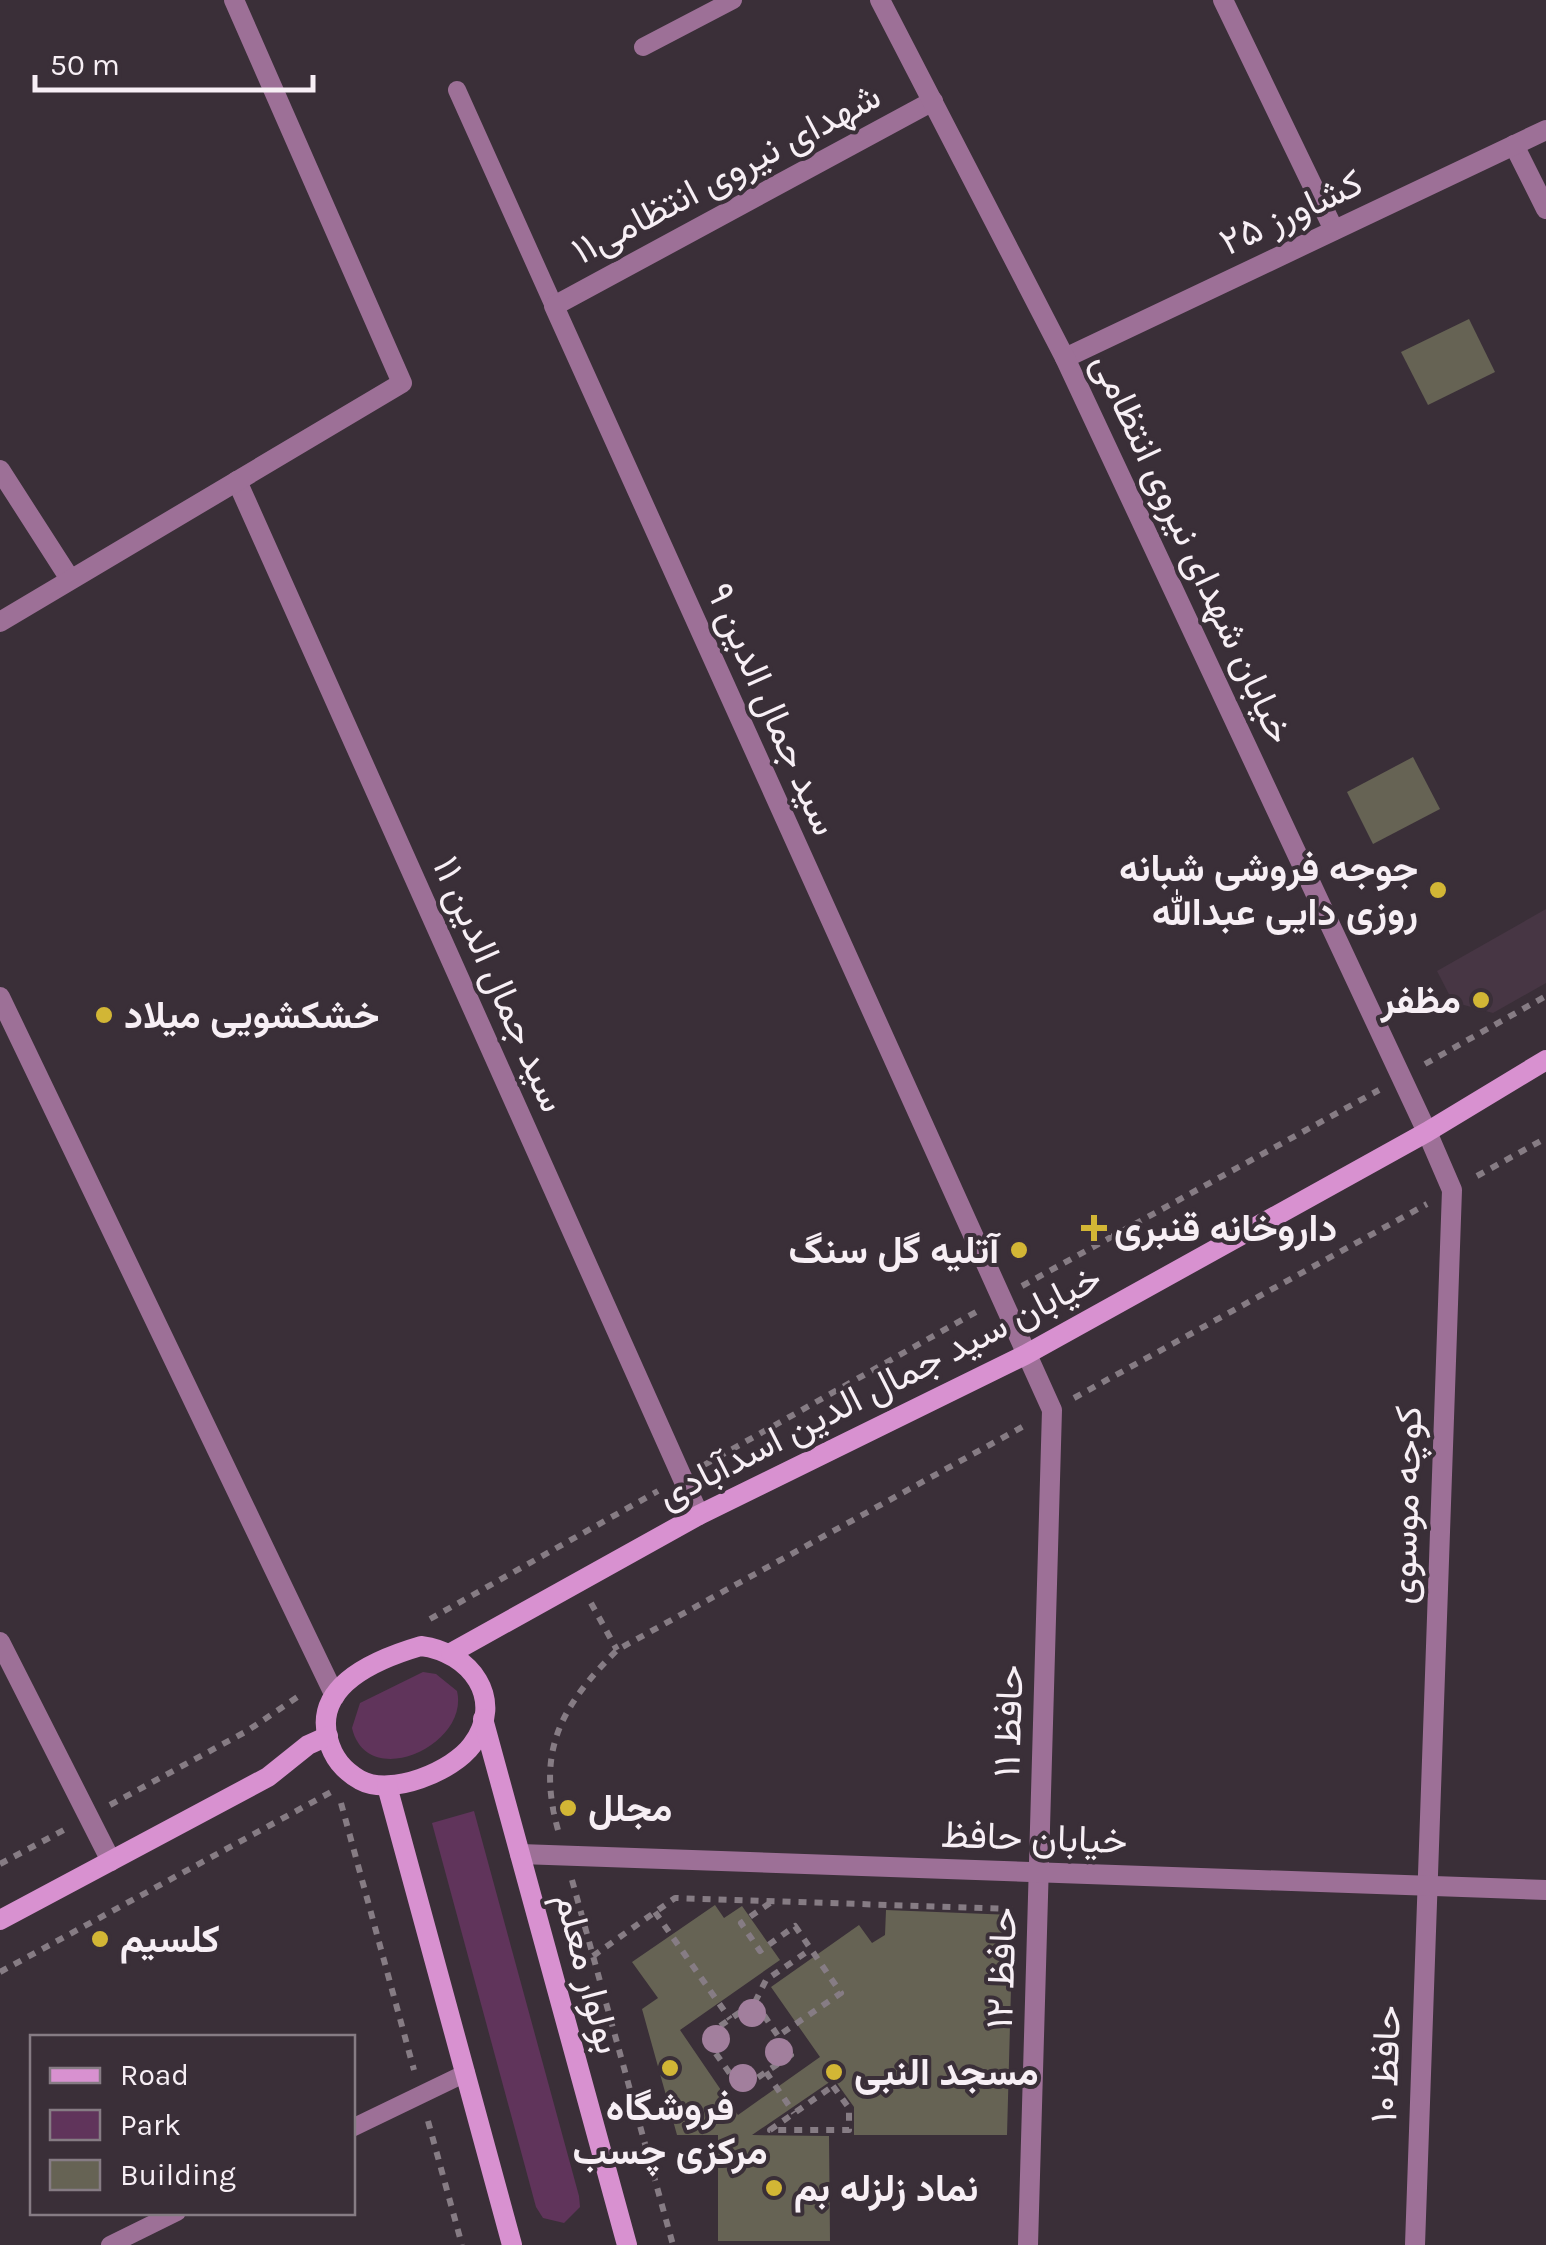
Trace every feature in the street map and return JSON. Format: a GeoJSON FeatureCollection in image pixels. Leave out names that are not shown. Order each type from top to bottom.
{"type":"FeatureCollection","features":[{"type":"Feature","properties":{"kind":"main road","name":"خیابان سید جمال الدین اسدآبادی"},"geometry":{"type":"LineString","coordinates":[[451,1653],[699,1515],[1026,1355],[1427,1132],[1546,1060]]}},
{"type":"Feature","properties":{"kind":"main road"},"geometry":{"type":"LineString","coordinates":[[421,1646],[451,1653],[465,1662],[479,1680],[486,1703],[470,1747],[454,1760],[410,1781],[387,1786],[366,1783],[346,1772],[332,1753],[328,1736],[330,1687],[421,1646]]}},
{"type":"Feature","properties":{"kind":"main road","name":"بولوار معلم"},"geometry":{"type":"LineString","coordinates":[[483,1719],[622,2244]]}},
{"type":"Feature","properties":{"kind":"main road"},"geometry":{"type":"LineString","coordinates":[[0,1920],[268,1777],[308,1746],[328,1736]]}},
{"type":"Feature","properties":{"kind":"main road"},"geometry":{"type":"LineString","coordinates":[[387,1786],[512,2245]]}},
{"type":"Feature","properties":{"kind":"street"},"geometry":{"type":"LineString","coordinates":[[0,622],[402,383],[234,0]]}},
{"type":"Feature","properties":{"kind":"street","name":"خیابان شهدای نیروی انتظامی"},"geometry":{"type":"LineString","coordinates":[[880,0],[1066,358],[1427,1132]]}},
{"type":"Feature","properties":{"kind":"street"},"geometry":{"type":"LineString","coordinates":[[1223,0],[1334,230]]}},
{"type":"Feature","properties":{"kind":"street","name":"شهدای نیروی انتظامی۱۱"},"geometry":{"type":"LineString","coordinates":[[554,306],[933,102]]}},
{"type":"Feature","properties":{"kind":"street","name":"کشاورز ۲۵"},"geometry":{"type":"LineString","coordinates":[[1066,358],[1546,130]]}},
{"type":"Feature","properties":{"kind":"street"},"geometry":{"type":"LineString","coordinates":[[1514,145],[1546,209]]}},
{"type":"Feature","properties":{"kind":"street","name":"سید جمال الدین ۹"},"geometry":{"type":"LineString","coordinates":[[554,306],[1052,1410]]}},
{"type":"Feature","properties":{"kind":"street"},"geometry":{"type":"LineString","coordinates":[[0,470],[70,579]]}},
{"type":"Feature","properties":{"kind":"street","name":"سید جمال الدین ۱۱"},"geometry":{"type":"LineString","coordinates":[[238,481],[699,1515]]}},
{"type":"Feature","properties":{"kind":"street"},"geometry":{"type":"LineString","coordinates":[[0,997],[330,1687]]}},
{"type":"Feature","properties":{"kind":"street","name":"کوچه موسوی"},"geometry":{"type":"LineString","coordinates":[[1426,1886],[1452,1190],[1427,1132]]}},
{"type":"Feature","properties":{"kind":"street","name":"حافظ ۱۱"},"geometry":{"type":"LineString","coordinates":[[1039,1872],[1052,1410]]}},
{"type":"Feature","properties":{"kind":"street"},"geometry":{"type":"LineString","coordinates":[[0,1642],[111,1861]]}},
{"type":"Feature","properties":{"kind":"street","name":"خیابان حافظ"},"geometry":{"type":"LineString","coordinates":[[520,1854],[1546,1890]]}},
{"type":"Feature","properties":{"kind":"street","name":"حافظ ۱۲"},"geometry":{"type":"LineString","coordinates":[[1028,2245],[1039,1872]]}},
{"type":"Feature","properties":{"kind":"street","name":"حافظ ۱۰"},"geometry":{"type":"LineString","coordinates":[[1415,2245],[1426,1886]]}},
{"type":"Feature","properties":{"kind":"lane"},"geometry":{"type":"LineString","coordinates":[[643,47],[733,0]]}},
{"type":"Feature","properties":{"kind":"lane","name":"سید جمال الدین ۹"},"geometry":{"type":"LineString","coordinates":[[457,90],[554,306]]}},
{"type":"Feature","properties":{"kind":"lane"},"geometry":{"type":"LineString","coordinates":[[355,2127],[466,2073]]}},
{"type":"Feature","properties":{"kind":"lane"},"geometry":{"type":"LineString","coordinates":[[110,2245],[172,2215]]}},
{"type":"Feature","properties":{"kind":"path"},"geometry":{"type":"LineString","coordinates":[[426,1621],[1546,996]]}},
{"type":"Feature","properties":{"kind":"path"},"geometry":{"type":"LineString","coordinates":[[674,2245],[546,1788],[564,1715],[584,1682],[617,1650],[1546,1138]]}},
{"type":"Feature","properties":{"kind":"path"},"geometry":{"type":"LineString","coordinates":[[0,1864],[330,1687]]}},
{"type":"Feature","properties":{"kind":"path"},"geometry":{"type":"LineString","coordinates":[[0,1972],[337,1788],[462,2245]]}},
{"type":"Feature","properties":{"kind":"path"},"geometry":{"type":"LineString","coordinates":[[593,1956],[676,1898],[1038,1910]]}},
{"type":"Feature","properties":{"kind":"path"},"geometry":{"type":"LineString","coordinates":[[772,1902],[741,1923],[760,1951],[795,1926],[841,1992],[778,2036]]}},
{"type":"Feature","properties":{"kind":"path"},"geometry":{"type":"LineString","coordinates":[[655,1912],[730,2019]]}},
{"type":"Feature","properties":{"kind":"path"},"geometry":{"type":"LineString","coordinates":[[754,2002],[791,2055],[741,2090],[704,2037],[754,2002],[766,1980],[811,1949]]}},
{"type":"Feature","properties":{"kind":"path"},"geometry":{"type":"LineString","coordinates":[[766,2072],[794,2113]]}},
{"type":"Feature","properties":{"kind":"path"},"geometry":{"type":"LineString","coordinates":[[833,2086],[848,2108],[849,2130],[770,2130],[794,2113],[833,2086]]}},
{"type":"Feature","properties":{"kind":"shaded area"},"geometry":{"type":"Polygon","coordinates":[[[1546,909],[1546,983],[1493,1013],[1453,1002],[1437,971],[1546,909]]]}},
{"type":"Feature","properties":{"kind":"green space"},"geometry":{"type":"Polygon","coordinates":[[[423,1672],[436,1674],[457,1691],[457,1711],[448,1729],[415,1754],[395,1759],[377,1757],[361,1747],[352,1728],[360,1703],[423,1672]]]}},
{"type":"Feature","properties":{"kind":"green space"},"geometry":{"type":"Polygon","coordinates":[[[474,1811],[579,2196],[580,2207],[564,2223],[543,2218],[536,2207],[432,1823],[474,1811]]]}},
{"type":"Feature","properties":{"kind":"building"},"geometry":{"type":"Polygon","coordinates":[[[1469,319],[1495,372],[1428,405],[1401,352],[1469,319]]]}},
{"type":"Feature","properties":{"kind":"building"},"geometry":{"type":"Polygon","coordinates":[[[1413,757],[1440,809],[1373,844],[1347,792],[1413,757]]]}},
{"type":"Feature","properties":{"kind":"building","name":"مسجد النبی"},"geometry":{"type":"Polygon","coordinates":[[[715,1905],[724,1918],[742,1906],[780,1960],[680,2030],[738,2115],[820,2057],[771,1987],[859,1925],[872,1943],[885,1935],[886,1910],[1013,1915],[1007,2135],[854,2135],[854,2107],[834,2079],[752,2135],[829,2136],[830,2241],[718,2241],[718,2135],[677,2135],[642,2009],[658,1998],[632,1962],[715,1905]]]}},
{"type":"Feature","properties":{"kind":"place","name":"جوجه فروشی شبانه روزی دایی عبدالله"},"geometry":{"type":"Point","coordinates":[1438,890]}},
{"type":"Feature","properties":{"kind":"place","name":"مظفر"},"geometry":{"type":"Point","coordinates":[1481,1000]}},
{"type":"Feature","properties":{"kind":"place","name":"خشکشویی میلاد"},"geometry":{"type":"Point","coordinates":[104,1015]}},
{"type":"Feature","properties":{"kind":"place","name":"داروخانه قنبری"},"geometry":{"type":"Point","coordinates":[1094,1228]}},
{"type":"Feature","properties":{"kind":"place","name":"آتلیه گل سنگ"},"geometry":{"type":"Point","coordinates":[1019,1250]}},
{"type":"Feature","properties":{"kind":"place","name":"مجلل"},"geometry":{"type":"Point","coordinates":[568,1808]}},
{"type":"Feature","properties":{"kind":"place","name":"کلسیم"},"geometry":{"type":"Point","coordinates":[100,1939]}},
{"type":"Feature","properties":{"kind":"place","name":"فروشگاه مرکزی چسب"},"geometry":{"type":"Point","coordinates":[670,2068]}},
{"type":"Feature","properties":{"kind":"place","name":"مسجد النبی"},"geometry":{"type":"Point","coordinates":[834,2072]}},
{"type":"Feature","properties":{"kind":"place","name":"نماد زلزله بم"},"geometry":{"type":"Point","coordinates":[774,2188]}}]}
